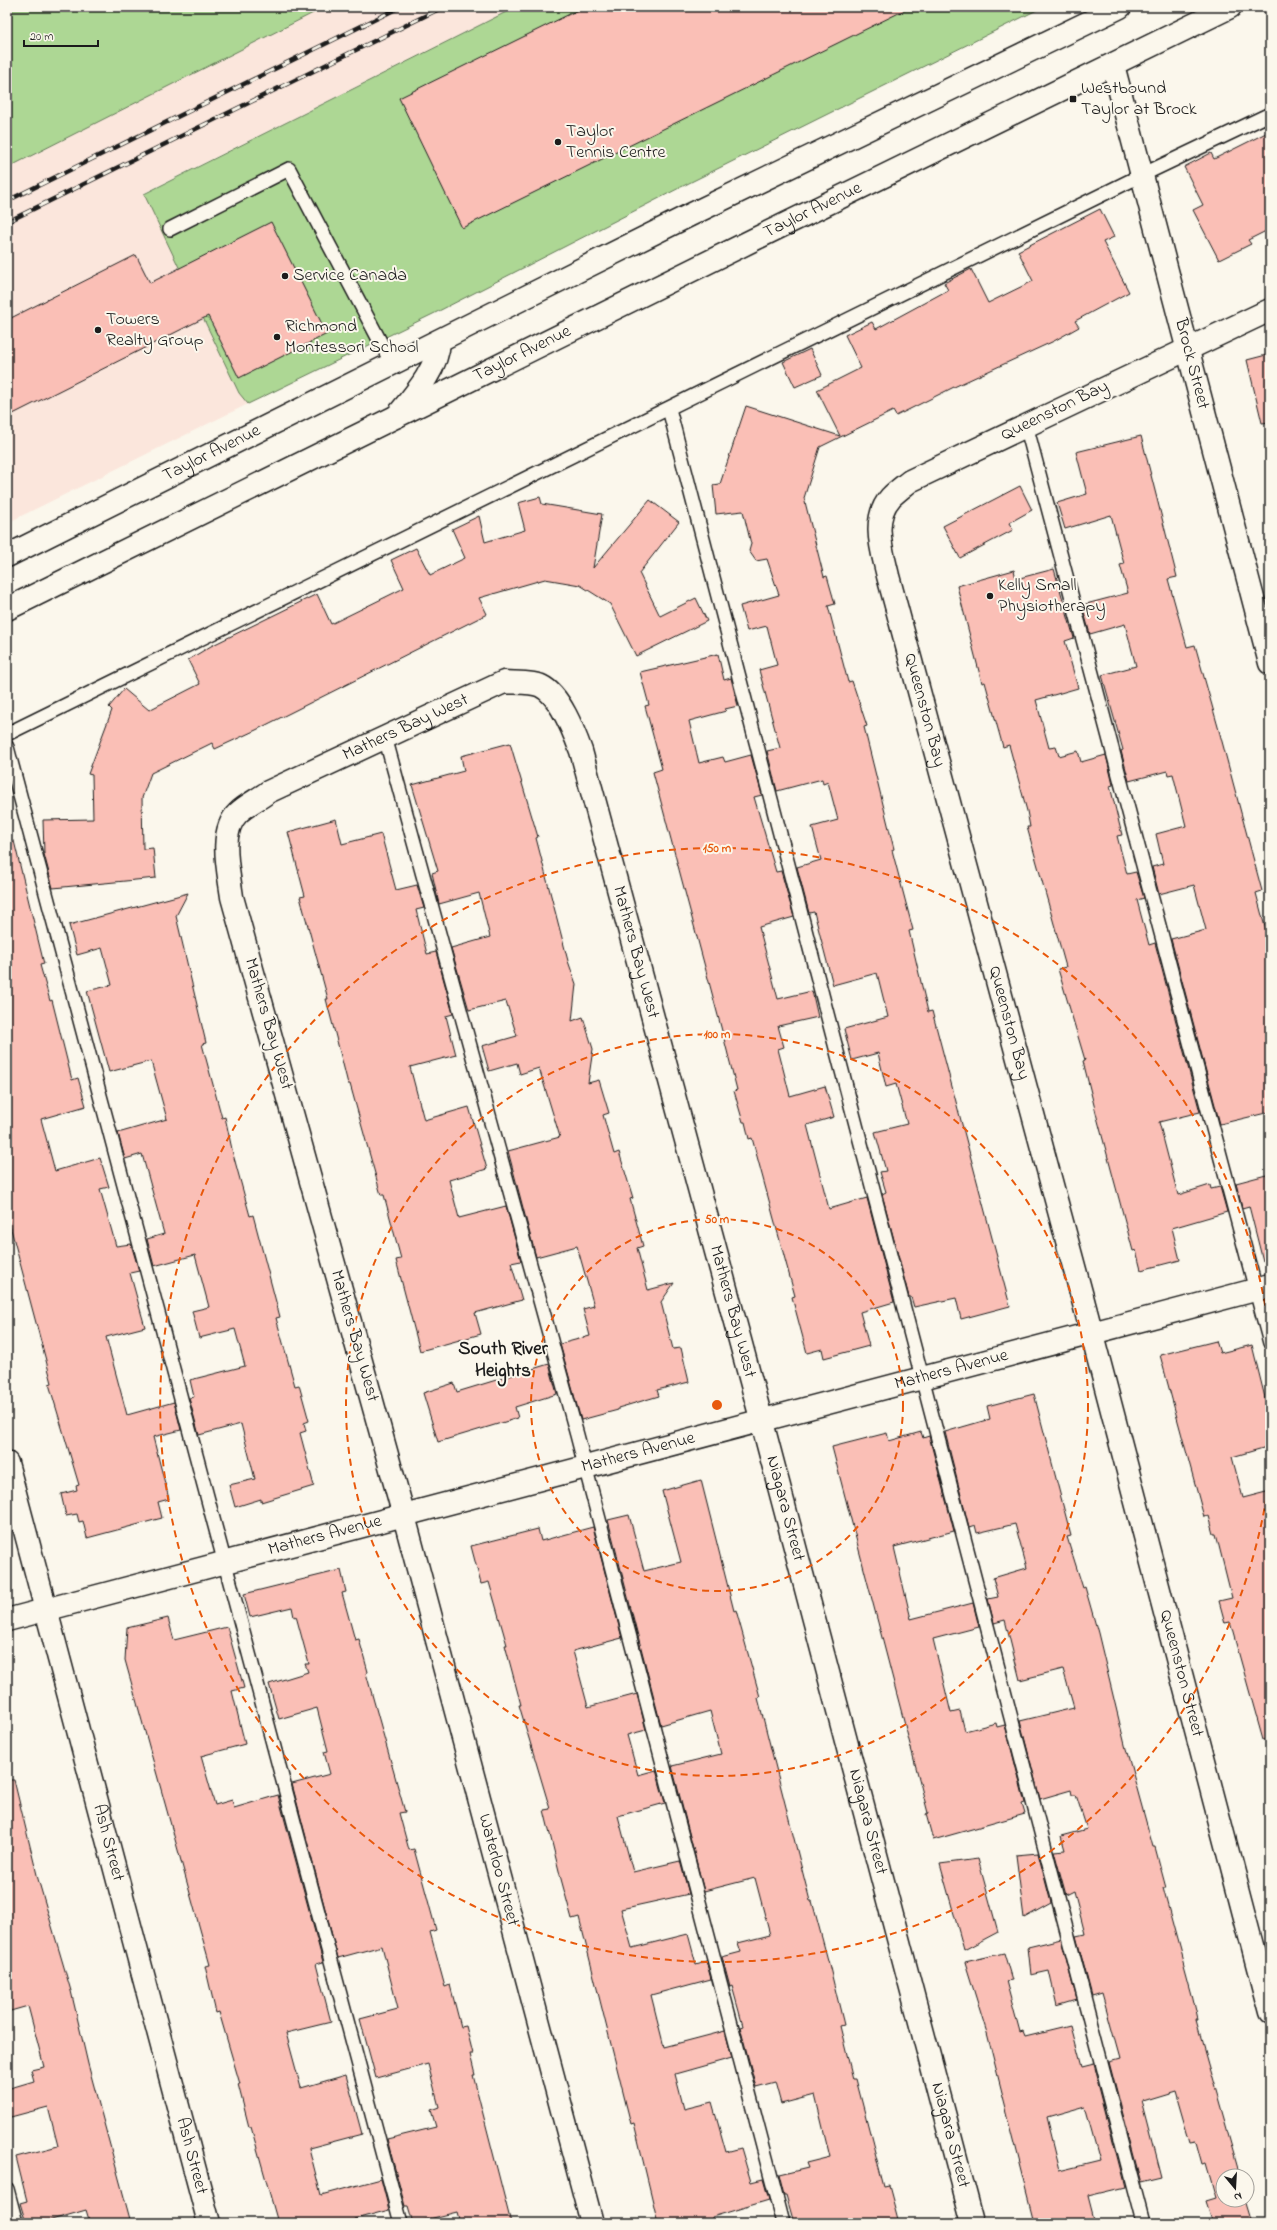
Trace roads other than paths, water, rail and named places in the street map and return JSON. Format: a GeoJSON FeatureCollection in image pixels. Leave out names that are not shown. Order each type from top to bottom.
{"type":"FeatureCollection","features":[{"type":"Feature","properties":{"kind":"street","name":"Taylor Avenue"},"geometry":{"type":"LineString","coordinates":[[7,556],[698,212],[1120,7]]}},
{"type":"Feature","properties":{"kind":"street","name":"Taylor Avenue"},"geometry":{"type":"LineString","coordinates":[[7,609],[1230,7]]}},
{"type":"Feature","properties":{"kind":"street","name":"Brock Street"},"geometry":{"type":"LineString","coordinates":[[1113,65],[1270,663]]}},
{"type":"Feature","properties":{"kind":"street","name":"Queenston Bay"},"geometry":{"type":"LineString","coordinates":[[1092,1334],[881,544],[879,518],[891,497],[910,481],[1270,310]]}},
{"type":"Feature","properties":{"kind":"street","name":"Taylor Avenue"},"geometry":{"type":"LineString","coordinates":[[397,416],[427,375],[439,353],[439,341]]}},
{"type":"Feature","properties":{"kind":"street","name":"Mathers Bay West"},"geometry":{"type":"LineString","coordinates":[[404,1516],[232,896],[227,834],[237,814],[268,792],[385,736],[504,682],[541,686],[555,699],[569,719],[581,751],[762,1422]]}},
{"type":"Feature","properties":{"kind":"street","name":"Mathers Avenue"},"geometry":{"type":"LineString","coordinates":[[7,1620],[762,1422],[1263,1288]]}},
{"type":"Feature","properties":{"kind":"street","name":"Queenston Street"},"geometry":{"type":"LineString","coordinates":[[1092,1334],[1270,2013]]}},
{"type":"Feature","properties":{"kind":"street","name":"Niagara Street"},"geometry":{"type":"LineString","coordinates":[[762,1422],[973,2223]]}},
{"type":"Feature","properties":{"kind":"street","name":"Ash Street"},"geometry":{"type":"LineString","coordinates":[[7,1463],[209,2223]]}},
{"type":"Feature","properties":{"kind":"street","name":"Waterloo Street"},"geometry":{"type":"LineString","coordinates":[[404,1516],[592,2223]]}},
{"type":"Feature","properties":{"kind":"lane"},"geometry":{"type":"LineString","coordinates":[[7,734],[1142,175],[1270,114]]}},
{"type":"Feature","properties":{"kind":"lane"},"geometry":{"type":"LineString","coordinates":[[170,229],[289,169],[392,364]]}},
{"type":"Feature","properties":{"kind":"lane"},"geometry":{"type":"LineString","coordinates":[[669,409],[921,1379],[1143,2223]]}},
{"type":"Feature","properties":{"kind":"lane"},"geometry":{"type":"LineString","coordinates":[[1026,425],[1263,1288],[1270,1343]]}},
{"type":"Feature","properties":{"kind":"lane"},"geometry":{"type":"LineString","coordinates":[[385,736],[586,1468],[783,2223]]}},
{"type":"Feature","properties":{"kind":"lane"},"geometry":{"type":"LineString","coordinates":[[7,747],[226,1562],[401,2223]]}},
{"type":"Feature","properties":{"kind":"lane"},"geometry":{"type":"LineString","coordinates":[[7,2189],[16,2223]]}},
{"type":"Feature","properties":{"kind":"railway"},"geometry":{"type":"LineString","coordinates":[[7,201],[400,7]]}},
{"type":"Feature","properties":{"kind":"railway"},"geometry":{"type":"LineString","coordinates":[[7,222],[443,7]]}},
{"type":"Feature","properties":{"kind":"place","name":"Westbound Taylor at Brock"},"geometry":{"type":"Point","coordinates":[1073,99]}},
{"type":"Feature","properties":{"kind":"place","name":"Taylor Tennis Centre"},"geometry":{"type":"Point","coordinates":[558,142]}},
{"type":"Feature","properties":{"kind":"place","name":"Service Canada"},"geometry":{"type":"Point","coordinates":[285,276]}},
{"type":"Feature","properties":{"kind":"place","name":"Towers Realty Group"},"geometry":{"type":"Point","coordinates":[98,330]}},
{"type":"Feature","properties":{"kind":"place","name":"Richmond Montessori School"},"geometry":{"type":"Point","coordinates":[277,337]}},
{"type":"Feature","properties":{"kind":"place","name":"Kelly Small Physiotherapy"},"geometry":{"type":"Point","coordinates":[990,596]}},
{"type":"Feature","properties":{"kind":"district","name":"South River Heights"},"geometry":{"type":"Point","coordinates":[503,1360]}}]}
